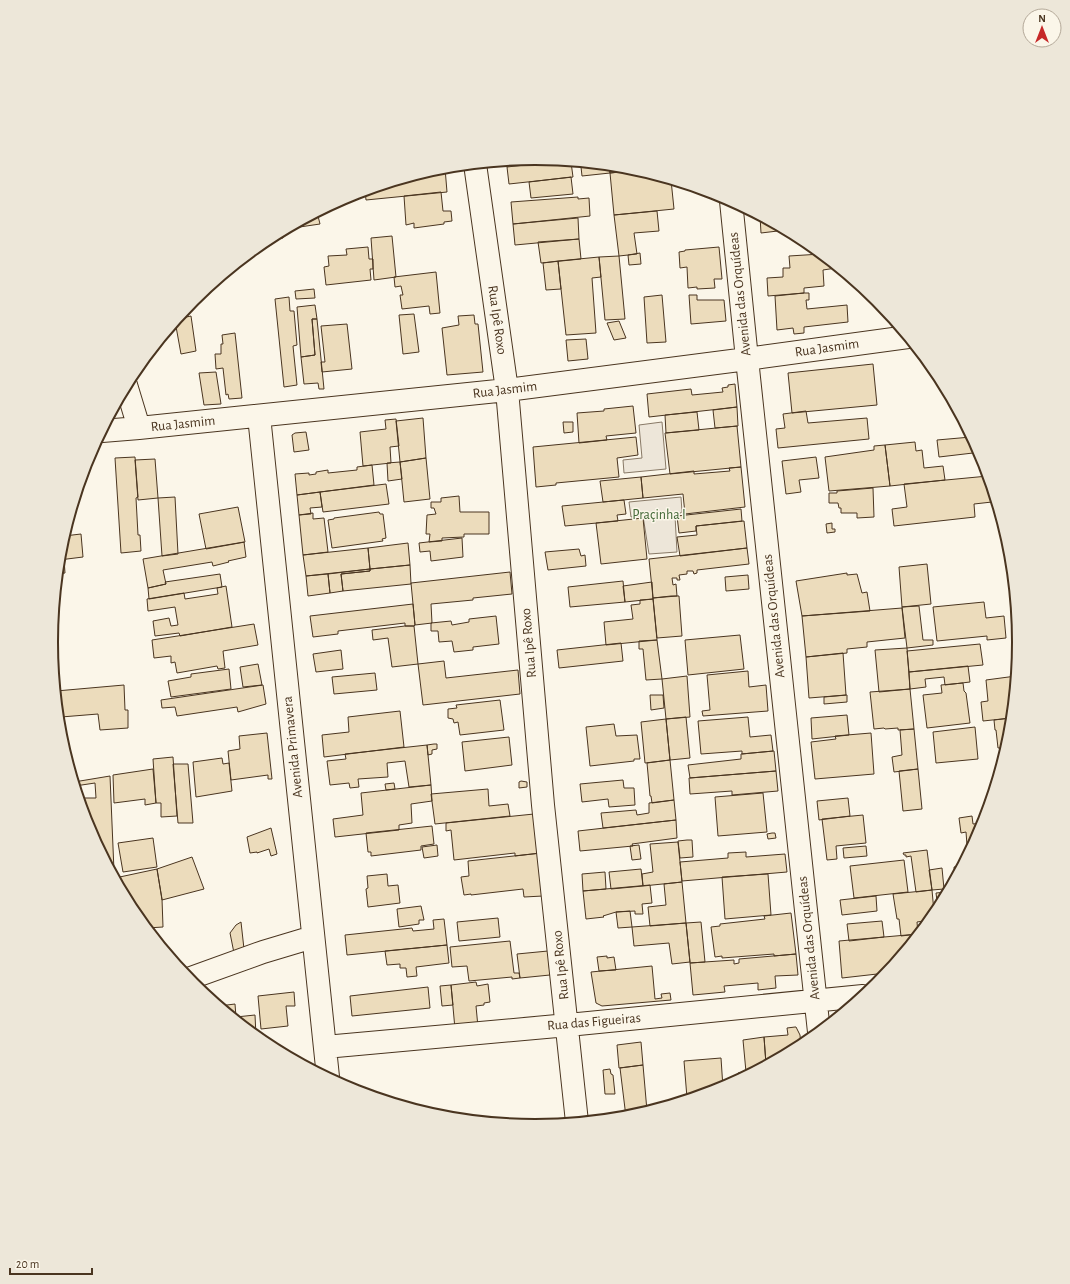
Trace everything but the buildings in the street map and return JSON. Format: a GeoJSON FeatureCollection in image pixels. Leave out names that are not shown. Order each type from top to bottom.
{"type":"FeatureCollection","features":[{"type":"Feature","properties":{"kind":"street","name":"Rua Ipê Roxo"},"geometry":{"type":"LineString","coordinates":[[476,169],[507,390],[543,805],[577,1117]]}},
{"type":"Feature","properties":{"kind":"street","name":"Avenida das Orquídeas"},"geometry":{"type":"LineString","coordinates":[[732,207],[818,1025]]}},
{"type":"Feature","properties":{"kind":"street","name":"Rua Jasmim"},"geometry":{"type":"LineString","coordinates":[[107,431],[507,390],[747,360],[902,338]]}},
{"type":"Feature","properties":{"kind":"street"},"geometry":{"type":"LineString","coordinates":[[128,393],[139,428]]}},
{"type":"Feature","properties":{"kind":"street","name":"Avenida Primavera"},"geometry":{"type":"LineString","coordinates":[[260,416],[327,1072]]}},
{"type":"Feature","properties":{"kind":"street"},"geometry":{"type":"LineString","coordinates":[[195,976],[263,952],[313,937]]}},
{"type":"Feature","properties":{"kind":"street","name":"Rua das Figueiras"},"geometry":{"type":"LineString","coordinates":[[325,1047],[854,997]]}},
{"type":"Feature","properties":{"kind":"green space"},"geometry":{"type":"Polygon","coordinates":[[[662,422],[666,469],[624,473],[623,460],[642,458],[639,425],[662,422]]]}},
{"type":"Feature","properties":{"kind":"green space","name":"Praçinha I"},"geometry":{"type":"Polygon","coordinates":[[[681,497],[682,512],[675,516],[677,552],[649,554],[643,516],[631,517],[629,502],[681,497]]]}}]}
